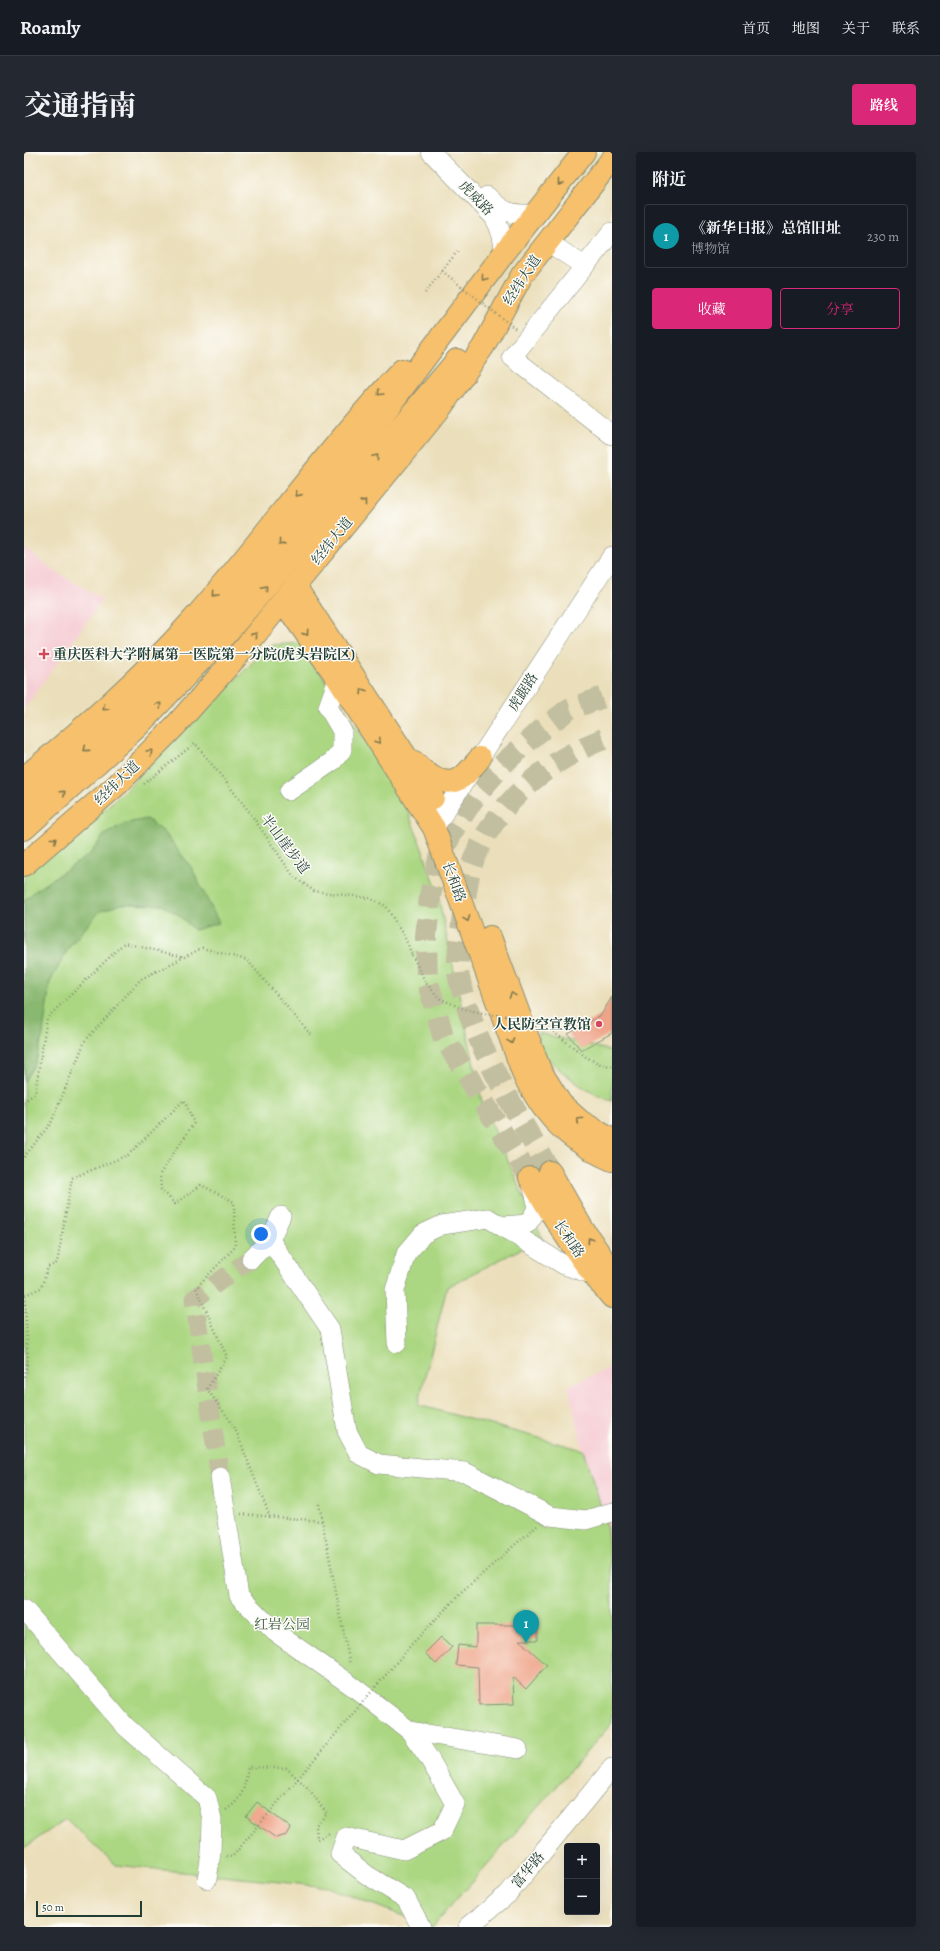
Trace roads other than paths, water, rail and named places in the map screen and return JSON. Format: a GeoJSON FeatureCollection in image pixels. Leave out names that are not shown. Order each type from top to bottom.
{"type":"FeatureCollection","features":[{"type":"Feature","properties":{"kind":"main road"},"geometry":{"type":"LineString","coordinates":[[24,802],[118,721],[166,675],[214,622],[301,519],[383,414],[504,253],[584,152]]}},
{"type":"Feature","properties":{"kind":"main road","name":"经纬大道"},"geometry":{"type":"LineString","coordinates":[[24,865],[118,784],[166,736],[246,646],[442,406],[483,347],[522,275],[612,159]]}},
{"type":"Feature","properties":{"kind":"main road"},"geometry":{"type":"LineString","coordinates":[[24,829],[138,726],[226,634],[443,379],[522,275]]}},
{"type":"Feature","properties":{"kind":"main road"},"geometry":{"type":"LineString","coordinates":[[24,778],[87,725],[189,624],[255,546],[368,405],[465,304]]}},
{"type":"Feature","properties":{"kind":"main road","name":"长和路"},"geometry":{"type":"LineString","coordinates":[[289,594],[338,679],[441,827],[525,1078],[547,1113],[569,1135],[596,1154],[612,1160]]}},
{"type":"Feature","properties":{"kind":"main road","name":"长和路"},"geometry":{"type":"LineString","coordinates":[[289,594],[400,747],[441,827],[540,1070],[561,1104],[580,1121],[612,1140]]}},
{"type":"Feature","properties":{"kind":"main road"},"geometry":{"type":"LineString","coordinates":[[400,747],[424,771],[433,777],[446,781],[459,779],[480,758]]}},
{"type":"Feature","properties":{"kind":"main road","name":"长和路"},"geometry":{"type":"LineString","coordinates":[[540,1175],[568,1240],[603,1274],[612,1297]]}},
{"type":"Feature","properties":{"kind":"street","name":"虎威路"},"geometry":{"type":"LineString","coordinates":[[431,152],[494,217],[502,235],[504,253]]}},
{"type":"Feature","properties":{"kind":"street","name":"虎威路"},"geometry":{"type":"LineString","coordinates":[[445,152],[500,209],[516,215],[535,214]]}},
{"type":"Feature","properties":{"kind":"street"},"geometry":{"type":"LineString","coordinates":[[596,180],[612,165]]}},
{"type":"Feature","properties":{"kind":"street"},"geometry":{"type":"LineString","coordinates":[[612,232],[512,357],[612,435]]}},
{"type":"Feature","properties":{"kind":"street"},"geometry":{"type":"LineString","coordinates":[[548,242],[584,266]]}},
{"type":"Feature","properties":{"kind":"street","name":"虎踞路"},"geometry":{"type":"LineString","coordinates":[[441,827],[480,758],[612,556]]}},
{"type":"Feature","properties":{"kind":"street","name":"虎踞路"},"geometry":{"type":"LineString","coordinates":[[441,827],[612,577]]}},
{"type":"Feature","properties":{"kind":"street"},"geometry":{"type":"LineString","coordinates":[[289,791],[332,761],[342,750],[342,731],[328,707],[338,679]]}},
{"type":"Feature","properties":{"kind":"street"},"geometry":{"type":"LineString","coordinates":[[502,1226],[527,1224],[534,1215],[538,1205],[540,1175]]}},
{"type":"Feature","properties":{"kind":"street"},"geometry":{"type":"LineString","coordinates":[[251,1259],[270,1240],[281,1216]]}},
{"type":"Feature","properties":{"kind":"street"},"geometry":{"type":"LineString","coordinates":[[397,1343],[395,1290],[406,1254],[423,1234],[442,1225],[488,1218],[564,1265],[603,1274]]}},
{"type":"Feature","properties":{"kind":"street"},"geometry":{"type":"LineString","coordinates":[[270,1240],[330,1329],[347,1431],[360,1454],[380,1464],[465,1472],[550,1516],[586,1520],[612,1512]]}},
{"type":"Feature","properties":{"kind":"street"},"geometry":{"type":"LineString","coordinates":[[220,1477],[239,1596],[275,1632],[355,1688],[410,1731],[429,1758],[455,1804],[442,1831],[404,1850],[346,1837],[340,1854],[367,1875],[406,1899],[420,1927]]}},
{"type":"Feature","properties":{"kind":"street"},"geometry":{"type":"LineString","coordinates":[[24,1609],[125,1726],[207,1798],[212,1819],[207,1879]]}},
{"type":"Feature","properties":{"kind":"street"},"geometry":{"type":"LineString","coordinates":[[410,1731],[518,1749]]}},
{"type":"Feature","properties":{"kind":"street","name":"富华路"},"geometry":{"type":"LineString","coordinates":[[468,1927],[508,1894],[612,1768]]}},
{"type":"Feature","properties":{"kind":"street","name":"富华路"},"geometry":{"type":"LineString","coordinates":[[480,1927],[511,1900],[612,1784]]}},
{"type":"Feature","properties":{"kind":"tunnel"},"geometry":{"type":"LineString","coordinates":[[530,1178],[443,1036],[427,979],[426,936],[430,896],[439,858],[455,827],[476,795],[504,763],[535,735],[569,709],[612,694]]}},
{"type":"Feature","properties":{"kind":"tunnel"},"geometry":{"type":"LineString","coordinates":[[550,1172],[510,1102],[486,1054],[466,1004],[458,972],[459,944],[465,896],[471,867],[481,844],[509,803],[526,786],[567,756],[612,736]]}},
{"type":"Feature","properties":{"kind":"tunnel"},"geometry":{"type":"LineString","coordinates":[[220,1477],[194,1299],[251,1259]]}},
{"type":"Feature","properties":{"kind":"place","name":"重庆医科大学附属第一医院第一分院(虎头岩院区)"},"geometry":{"type":"Point","coordinates":[44,654]}},
{"type":"Feature","properties":{"kind":"place","name":"人民防空宣教馆"},"geometry":{"type":"Point","coordinates":[599,1024]}},
{"type":"Feature","properties":{"kind":"place","name":"《新华日报》总馆旧址"},"geometry":{"type":"Point","coordinates":[526,1643]}},
{"type":"Feature","properties":{"kind":"park label","name":"红岩公园"},"geometry":{"type":"Point","coordinates":[282,1624]}}]}
